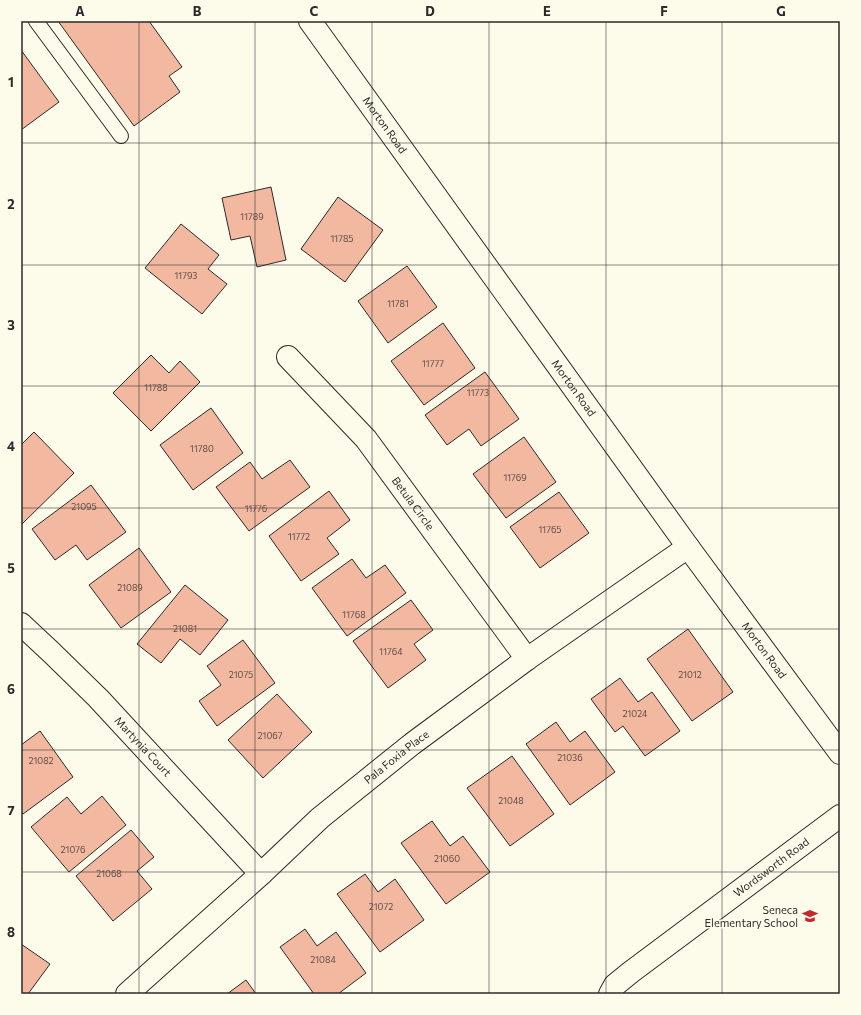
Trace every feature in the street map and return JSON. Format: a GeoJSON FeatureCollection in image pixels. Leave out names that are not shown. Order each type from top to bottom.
{"type":"FeatureCollection","features":[{"type":"Feature","properties":{"kind":"street","name":"Morton Road"},"geometry":{"type":"LineString","coordinates":[[310,21],[688,547],[840,753]]}},
{"type":"Feature","properties":{"kind":"street","name":"Betula Circle"},"geometry":{"type":"LineString","coordinates":[[288,357],[366,439],[527,659]]}},
{"type":"Feature","properties":{"kind":"street","name":"Pala Foxia Place"},"geometry":{"type":"LineString","coordinates":[[127,994],[320,818],[399,754],[527,659],[688,547]]}},
{"type":"Feature","properties":{"kind":"street","name":"Martynia Court"},"geometry":{"type":"LineString","coordinates":[[21,624],[98,698],[260,874]]}},
{"type":"Feature","properties":{"kind":"street","name":"Wordsworth Road"},"geometry":{"type":"LineString","coordinates":[[610,994],[615,985],[631,972],[840,816]]}},
{"type":"Feature","properties":{"kind":"lane"},"geometry":{"type":"LineString","coordinates":[[36,21],[121,136]]}},
{"type":"Feature","properties":{"kind":"building"},"geometry":{"type":"Polygon","coordinates":[[[58,21],[149,21],[182,67],[169,76],[180,92],[134,126],[58,21]]]}},
{"type":"Feature","properties":{"kind":"building"},"geometry":{"type":"Polygon","coordinates":[[[21,50],[59,102],[21,130],[21,50]]]}},
{"type":"Feature","properties":{"kind":"building"},"geometry":{"type":"Polygon","coordinates":[[[271,187],[286,260],[257,267],[250,236],[231,240],[222,198],[271,187]]]}},
{"type":"Feature","properties":{"kind":"building"},"geometry":{"type":"Polygon","coordinates":[[[338,197],[383,230],[345,282],[301,249],[338,197]]]}},
{"type":"Feature","properties":{"kind":"building"},"geometry":{"type":"Polygon","coordinates":[[[181,224],[219,255],[208,269],[227,284],[202,314],[145,268],[181,224]]]}},
{"type":"Feature","properties":{"kind":"building"},"geometry":{"type":"Polygon","coordinates":[[[407,266],[437,307],[388,343],[358,301],[407,266]]]}},
{"type":"Feature","properties":{"kind":"building"},"geometry":{"type":"Polygon","coordinates":[[[443,323],[475,368],[424,405],[391,361],[443,323]]]}},
{"type":"Feature","properties":{"kind":"building"},"geometry":{"type":"Polygon","coordinates":[[[151,355],[169,373],[180,361],[200,382],[151,431],[113,393],[151,355]]]}},
{"type":"Feature","properties":{"kind":"building"},"geometry":{"type":"Polygon","coordinates":[[[485,372],[519,419],[481,446],[469,429],[447,445],[425,415],[485,372]]]}},
{"type":"Feature","properties":{"kind":"building"},"geometry":{"type":"Polygon","coordinates":[[[211,408],[243,453],[193,490],[160,445],[211,408]]]}},
{"type":"Feature","properties":{"kind":"building"},"geometry":{"type":"Polygon","coordinates":[[[34,432],[74,473],[21,525],[21,445],[34,432]]]}},
{"type":"Feature","properties":{"kind":"building"},"geometry":{"type":"Polygon","coordinates":[[[524,437],[556,482],[506,518],[473,474],[524,437]]]}},
{"type":"Feature","properties":{"kind":"building"},"geometry":{"type":"Polygon","coordinates":[[[290,460],[310,487],[249,531],[216,487],[250,462],[262,479],[290,460]]]}},
{"type":"Feature","properties":{"kind":"building"},"geometry":{"type":"Polygon","coordinates":[[[91,485],[126,532],[87,560],[76,545],[55,560],[32,529],[91,485]]]}},
{"type":"Feature","properties":{"kind":"building"},"geometry":{"type":"Polygon","coordinates":[[[329,491],[350,520],[327,538],[339,554],[301,581],[269,536],[329,491]]]}},
{"type":"Feature","properties":{"kind":"building"},"geometry":{"type":"Polygon","coordinates":[[[559,492],[589,533],[540,568],[510,527],[559,492]]]}},
{"type":"Feature","properties":{"kind":"building"},"geometry":{"type":"Polygon","coordinates":[[[139,548],[171,592],[121,628],[89,585],[139,548]]]}},
{"type":"Feature","properties":{"kind":"building"},"geometry":{"type":"Polygon","coordinates":[[[352,559],[366,578],[385,565],[406,593],[347,636],[312,588],[352,559]]]}},
{"type":"Feature","properties":{"kind":"building"},"geometry":{"type":"Polygon","coordinates":[[[185,585],[228,620],[200,655],[180,639],[161,663],[137,644],[185,585]]]}},
{"type":"Feature","properties":{"kind":"building"},"geometry":{"type":"Polygon","coordinates":[[[411,600],[433,630],[414,644],[426,660],[388,688],[353,641],[411,600]]]}},
{"type":"Feature","properties":{"kind":"building"},"geometry":{"type":"Polygon","coordinates":[[[688,629],[733,692],[692,721],[647,659],[688,629]]]}},
{"type":"Feature","properties":{"kind":"building"},"geometry":{"type":"Polygon","coordinates":[[[243,640],[275,683],[217,726],[199,701],[221,685],[207,666],[243,640]]]}},
{"type":"Feature","properties":{"kind":"building"},"geometry":{"type":"Polygon","coordinates":[[[620,678],[638,702],[652,692],[680,731],[645,756],[623,726],[615,732],[591,699],[620,678]]]}},
{"type":"Feature","properties":{"kind":"building"},"geometry":{"type":"Polygon","coordinates":[[[277,694],[312,732],[263,778],[228,740],[277,694]]]}},
{"type":"Feature","properties":{"kind":"building"},"geometry":{"type":"Polygon","coordinates":[[[556,722],[570,742],[585,731],[615,772],[570,805],[526,744],[556,722]]]}},
{"type":"Feature","properties":{"kind":"building"},"geometry":{"type":"Polygon","coordinates":[[[40,731],[73,777],[23,814],[21,812],[21,745],[40,731]]]}},
{"type":"Feature","properties":{"kind":"building"},"geometry":{"type":"Polygon","coordinates":[[[512,756],[554,814],[510,846],[467,788],[512,756]]]}},
{"type":"Feature","properties":{"kind":"building"},"geometry":{"type":"Polygon","coordinates":[[[102,796],[126,825],[69,872],[31,827],[67,797],[81,814],[102,796]]]}},
{"type":"Feature","properties":{"kind":"building"},"geometry":{"type":"Polygon","coordinates":[[[432,821],[450,846],[463,836],[490,872],[446,904],[401,843],[432,821]]]}},
{"type":"Feature","properties":{"kind":"building"},"geometry":{"type":"Polygon","coordinates":[[[131,830],[154,857],[137,871],[152,889],[113,921],[76,876],[131,830]]]}},
{"type":"Feature","properties":{"kind":"building"},"geometry":{"type":"Polygon","coordinates":[[[365,874],[378,892],[395,879],[424,920],[380,952],[337,894],[365,874]]]}},
{"type":"Feature","properties":{"kind":"building"},"geometry":{"type":"Polygon","coordinates":[[[305,929],[317,946],[336,932],[366,973],[338,994],[314,994],[280,947],[305,929]]]}},
{"type":"Feature","properties":{"kind":"building"},"geometry":{"type":"Polygon","coordinates":[[[21,944],[50,964],[28,994],[21,994],[21,944]]]}},
{"type":"Feature","properties":{"kind":"building"},"geometry":{"type":"Polygon","coordinates":[[[246,980],[256,994],[227,994],[246,980]]]}},
{"type":"Feature","properties":{"kind":"place","name":"Seneca Elementary School"},"geometry":{"type":"Point","coordinates":[810,916]}}]}
